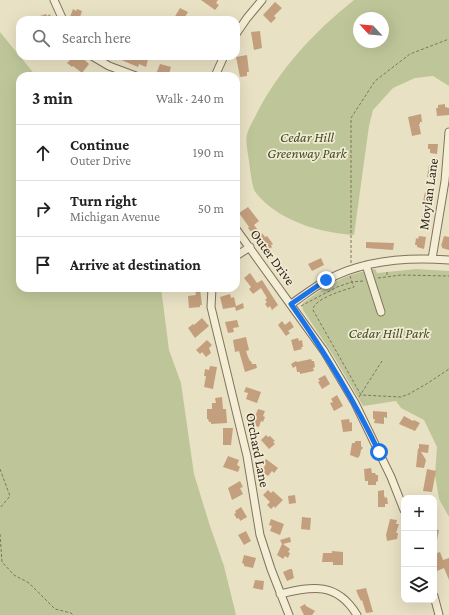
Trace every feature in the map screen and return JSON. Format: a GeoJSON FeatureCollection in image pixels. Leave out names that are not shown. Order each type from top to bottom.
{"type":"FeatureCollection","features":[{"type":"Feature","properties":{"kind":"street"},"geometry":{"type":"LineString","coordinates":[[54,0],[61,16]]}},
{"type":"Feature","properties":{"kind":"street"},"geometry":{"type":"LineString","coordinates":[[240,28],[262,0]]}},
{"type":"Feature","properties":{"kind":"street"},"geometry":{"type":"LineString","coordinates":[[99,60],[109,66],[125,72]]}},
{"type":"Feature","properties":{"kind":"street"},"geometry":{"type":"LineString","coordinates":[[217,72],[222,60]]}},
{"type":"Feature","properties":{"kind":"street","name":"Moylan Lane"},"geometry":{"type":"LineString","coordinates":[[432,259],[445,181],[449,132]]}},
{"type":"Feature","properties":{"kind":"street","name":"Outer Drive"},"geometry":{"type":"LineString","coordinates":[[240,234],[324,352],[353,402],[391,477],[401,502]]}},
{"type":"Feature","properties":{"kind":"street"},"geometry":{"type":"LineString","coordinates":[[240,253],[250,247]]}},
{"type":"Feature","properties":{"kind":"street"},"geometry":{"type":"LineString","coordinates":[[293,307],[326,280],[349,270],[366,265],[401,260],[449,260]]}},
{"type":"Feature","properties":{"kind":"street"},"geometry":{"type":"LineString","coordinates":[[366,265],[381,312]]}},
{"type":"Feature","properties":{"kind":"street","name":"Orchard Lane"},"geometry":{"type":"LineString","coordinates":[[212,292],[212,307],[247,456],[260,534],[271,570],[289,615]]}},
{"type":"Feature","properties":{"kind":"street"},"geometry":{"type":"LineString","coordinates":[[280,594],[297,590],[326,588],[341,596],[357,615]]}},
{"type":"Feature","properties":{"kind":"street"},"geometry":{"type":"LineString","coordinates":[[436,603],[439,615]]}},
{"type":"Feature","properties":{"kind":"path"},"geometry":{"type":"LineString","coordinates":[[361,395],[313,310],[316,303],[339,292],[354,287],[349,270],[351,118],[375,81],[410,54],[449,40]]}},
{"type":"Feature","properties":{"kind":"path"},"geometry":{"type":"LineString","coordinates":[[387,272],[387,277]]}},
{"type":"Feature","properties":{"kind":"path"},"geometry":{"type":"LineString","coordinates":[[293,307],[337,287],[352,282],[387,277],[417,275],[449,276]]}},
{"type":"Feature","properties":{"kind":"path"},"geometry":{"type":"LineString","coordinates":[[353,402],[361,395],[382,360]]}},
{"type":"Feature","properties":{"kind":"path"},"geometry":{"type":"LineString","coordinates":[[361,395],[401,397],[428,383],[449,369]]}},
{"type":"Feature","properties":{"kind":"path"},"geometry":{"type":"LineString","coordinates":[[0,469],[10,496],[0,508]]}},
{"type":"Feature","properties":{"kind":"path"},"geometry":{"type":"LineString","coordinates":[[0,534],[2,562],[14,575],[29,583],[55,609],[73,615]]}},
{"type":"Feature","properties":{"kind":"green space","name":"Cedar Hill Greenway Park"},"geometry":{"type":"Polygon","coordinates":[[[354,0],[449,0],[449,86],[433,76],[415,78],[393,88],[373,110],[369,126],[354,235],[328,232],[301,224],[276,211],[265,203],[253,187],[246,144],[246,137],[250,126],[265,98],[299,52],[325,25],[354,0]]]}},
{"type":"Feature","properties":{"kind":"green space"},"geometry":{"type":"Polygon","coordinates":[[[0,32],[16,52],[16,60],[23,60],[33,72],[16,72],[16,292],[162,292],[169,350],[181,383],[194,474],[224,566],[236,615],[0,615],[0,32]]]}},
{"type":"Feature","properties":{"kind":"green space","name":"Cedar Hill Park"},"geometry":{"type":"Polygon","coordinates":[[[375,269],[377,273],[416,269],[449,271],[449,517],[439,499],[435,475],[437,447],[424,420],[401,408],[396,401],[363,406],[333,355],[303,310],[303,303],[328,286],[345,277],[375,269]]]}},
{"type":"Feature","properties":{"kind":"building"},"geometry":{"type":"Polygon","coordinates":[[[201,0],[218,0],[216,3],[219,5],[215,10],[201,0]]]}},
{"type":"Feature","properties":{"kind":"building"},"geometry":{"type":"Polygon","coordinates":[[[275,2],[282,8],[274,16],[276,18],[271,23],[263,15],[275,2]]]}},
{"type":"Feature","properties":{"kind":"building"},"geometry":{"type":"Polygon","coordinates":[[[180,8],[188,12],[186,16],[175,16],[180,8]]]}},
{"type":"Feature","properties":{"kind":"building"},"geometry":{"type":"Polygon","coordinates":[[[73,9],[76,11],[77,9],[82,11],[80,16],[70,16],[73,9]]]}},
{"type":"Feature","properties":{"kind":"building"},"geometry":{"type":"Polygon","coordinates":[[[260,31],[262,48],[254,50],[251,32],[260,31]]]}},
{"type":"Feature","properties":{"kind":"building"},"geometry":{"type":"Polygon","coordinates":[[[247,55],[249,72],[247,72],[247,76],[240,77],[237,60],[240,60],[240,56],[247,55]]]}},
{"type":"Feature","properties":{"kind":"building"},"geometry":{"type":"Polygon","coordinates":[[[70,60],[84,60],[89,64],[83,72],[81,72],[67,63],[70,60]]]}},
{"type":"Feature","properties":{"kind":"building"},"geometry":{"type":"Polygon","coordinates":[[[121,60],[148,60],[146,67],[139,64],[138,67],[121,60]]]}},
{"type":"Feature","properties":{"kind":"building"},"geometry":{"type":"Polygon","coordinates":[[[160,64],[171,67],[170,72],[157,72],[160,64]]]}},
{"type":"Feature","properties":{"kind":"building"},"geometry":{"type":"Polygon","coordinates":[[[445,104],[445,107],[449,108],[449,115],[437,116],[436,108],[438,108],[438,105],[445,104]]]}},
{"type":"Feature","properties":{"kind":"building"},"geometry":{"type":"Polygon","coordinates":[[[421,114],[422,122],[419,124],[421,134],[412,136],[408,117],[421,114]]]}},
{"type":"Feature","properties":{"kind":"building"},"geometry":{"type":"Polygon","coordinates":[[[428,144],[438,144],[437,154],[430,153],[428,144]]]}},
{"type":"Feature","properties":{"kind":"building"},"geometry":{"type":"Polygon","coordinates":[[[429,165],[438,166],[437,173],[434,173],[433,178],[427,177],[429,165]]]}},
{"type":"Feature","properties":{"kind":"building"},"geometry":{"type":"Polygon","coordinates":[[[425,192],[434,196],[432,203],[423,202],[425,192]]]}},
{"type":"Feature","properties":{"kind":"building"},"geometry":{"type":"Polygon","coordinates":[[[248,207],[259,221],[254,225],[261,234],[262,233],[265,237],[267,236],[273,244],[271,245],[272,247],[266,252],[248,228],[249,227],[240,212],[248,207]]]}},
{"type":"Feature","properties":{"kind":"building"},"geometry":{"type":"Polygon","coordinates":[[[423,213],[430,215],[429,224],[420,223],[423,213]]]}},
{"type":"Feature","properties":{"kind":"building"},"geometry":{"type":"Polygon","coordinates":[[[419,236],[426,237],[424,249],[415,245],[416,238],[418,239],[419,236]]]}},
{"type":"Feature","properties":{"kind":"building"},"geometry":{"type":"Polygon","coordinates":[[[444,236],[449,237],[449,250],[442,248],[441,246],[444,236]]]}},
{"type":"Feature","properties":{"kind":"building"},"geometry":{"type":"Polygon","coordinates":[[[366,242],[394,243],[393,250],[366,248],[366,242]]]}},
{"type":"Feature","properties":{"kind":"building"},"geometry":{"type":"Polygon","coordinates":[[[321,258],[324,265],[312,271],[308,264],[321,258]]]}},
{"type":"Feature","properties":{"kind":"building"},"geometry":{"type":"Polygon","coordinates":[[[250,273],[257,283],[262,280],[278,305],[272,310],[270,306],[268,308],[265,304],[267,302],[265,300],[267,298],[261,288],[253,294],[249,289],[251,287],[244,278],[250,273]]]}},
{"type":"Feature","properties":{"kind":"building"},"geometry":{"type":"Polygon","coordinates":[[[195,292],[200,292],[202,305],[200,305],[200,307],[189,308],[188,296],[196,295],[195,292]]]}},
{"type":"Feature","properties":{"kind":"building"},"geometry":{"type":"Polygon","coordinates":[[[230,294],[231,298],[234,297],[236,306],[243,303],[244,308],[236,311],[235,307],[223,309],[220,297],[230,294]]]}},
{"type":"Feature","properties":{"kind":"building"},"geometry":{"type":"Polygon","coordinates":[[[202,318],[209,326],[195,338],[188,328],[202,318]]]}},
{"type":"Feature","properties":{"kind":"building"},"geometry":{"type":"Polygon","coordinates":[[[237,320],[239,327],[233,328],[234,332],[228,333],[225,322],[237,320]]]}},
{"type":"Feature","properties":{"kind":"building"},"geometry":{"type":"Polygon","coordinates":[[[282,321],[285,325],[290,321],[294,327],[288,331],[290,333],[286,336],[278,325],[282,321]]]}},
{"type":"Feature","properties":{"kind":"building"},"geometry":{"type":"Polygon","coordinates":[[[246,337],[249,350],[246,351],[248,357],[252,364],[256,364],[257,368],[245,372],[239,351],[235,352],[233,340],[246,337]]]}},
{"type":"Feature","properties":{"kind":"building"},"geometry":{"type":"Polygon","coordinates":[[[298,338],[299,341],[302,340],[303,347],[301,347],[302,349],[294,351],[291,340],[298,338]]]}},
{"type":"Feature","properties":{"kind":"building"},"geometry":{"type":"Polygon","coordinates":[[[207,340],[212,345],[209,348],[211,353],[206,357],[202,352],[200,354],[196,350],[207,340]]]}},
{"type":"Feature","properties":{"kind":"building"},"geometry":{"type":"Polygon","coordinates":[[[311,359],[314,361],[314,371],[300,374],[300,372],[297,372],[296,366],[293,368],[291,364],[296,361],[311,359]]]}},
{"type":"Feature","properties":{"kind":"building"},"geometry":{"type":"Polygon","coordinates":[[[210,366],[217,367],[213,389],[204,387],[206,376],[204,376],[205,369],[209,370],[210,366]]]}},
{"type":"Feature","properties":{"kind":"building"},"geometry":{"type":"Polygon","coordinates":[[[325,375],[330,384],[322,389],[318,379],[325,375]]]}},
{"type":"Feature","properties":{"kind":"building"},"geometry":{"type":"Polygon","coordinates":[[[246,387],[261,392],[257,403],[246,399],[248,393],[244,392],[246,387]]]}},
{"type":"Feature","properties":{"kind":"building"},"geometry":{"type":"Polygon","coordinates":[[[337,395],[343,406],[334,411],[330,403],[333,402],[331,399],[337,395]]]}},
{"type":"Feature","properties":{"kind":"building"},"geometry":{"type":"Polygon","coordinates":[[[222,397],[223,409],[226,409],[227,423],[211,424],[211,422],[207,419],[207,409],[212,409],[212,403],[216,403],[215,398],[222,397]]]}},
{"type":"Feature","properties":{"kind":"building"},"geometry":{"type":"Polygon","coordinates":[[[258,409],[265,411],[263,416],[265,417],[263,422],[261,421],[259,427],[252,425],[254,420],[250,418],[252,413],[256,414],[258,409]]]}},
{"type":"Feature","properties":{"kind":"building"},"geometry":{"type":"Polygon","coordinates":[[[373,411],[387,412],[387,418],[384,417],[384,424],[374,423],[375,419],[373,419],[373,411]]]}},
{"type":"Feature","properties":{"kind":"building"},"geometry":{"type":"Polygon","coordinates":[[[404,416],[420,423],[415,431],[399,424],[404,416]]]}},
{"type":"Feature","properties":{"kind":"building"},"geometry":{"type":"Polygon","coordinates":[[[349,419],[350,423],[352,422],[352,431],[343,432],[341,420],[349,419]]]}},
{"type":"Feature","properties":{"kind":"building"},"geometry":{"type":"Polygon","coordinates":[[[223,428],[233,428],[231,445],[223,445],[223,428]]]}},
{"type":"Feature","properties":{"kind":"building"},"geometry":{"type":"Polygon","coordinates":[[[266,435],[268,437],[270,436],[275,441],[273,442],[275,444],[269,449],[261,440],[266,435]]]}},
{"type":"Feature","properties":{"kind":"building"},"geometry":{"type":"Polygon","coordinates":[[[355,441],[361,441],[361,446],[363,448],[358,458],[350,455],[352,443],[355,443],[355,441]]]}},
{"type":"Feature","properties":{"kind":"building"},"geometry":{"type":"Polygon","coordinates":[[[419,444],[429,445],[428,453],[421,452],[426,460],[424,468],[416,467],[419,444]]]}},
{"type":"Feature","properties":{"kind":"building"},"geometry":{"type":"Polygon","coordinates":[[[228,456],[239,460],[237,465],[240,467],[238,472],[223,467],[228,456]]]}},
{"type":"Feature","properties":{"kind":"building"},"geometry":{"type":"Polygon","coordinates":[[[266,459],[278,468],[274,473],[272,471],[268,476],[261,471],[265,466],[262,464],[266,459]]]}},
{"type":"Feature","properties":{"kind":"building"},"geometry":{"type":"Polygon","coordinates":[[[371,468],[372,473],[378,475],[376,485],[368,485],[368,481],[365,481],[364,469],[371,468]]]}},
{"type":"Feature","properties":{"kind":"building"},"geometry":{"type":"Polygon","coordinates":[[[427,469],[436,471],[432,492],[423,491],[427,469]]]}},
{"type":"Feature","properties":{"kind":"building"},"geometry":{"type":"Polygon","coordinates":[[[240,481],[243,487],[240,488],[243,494],[232,500],[228,488],[240,481]]]}},
{"type":"Feature","properties":{"kind":"building"},"geometry":{"type":"Polygon","coordinates":[[[268,490],[271,493],[273,491],[283,500],[275,508],[274,506],[271,509],[267,505],[270,502],[263,495],[268,490]]]}},
{"type":"Feature","properties":{"kind":"building"},"geometry":{"type":"Polygon","coordinates":[[[384,490],[384,495],[385,498],[387,497],[388,504],[385,504],[385,507],[378,507],[378,491],[384,490]]]}},
{"type":"Feature","properties":{"kind":"building"},"geometry":{"type":"Polygon","coordinates":[[[295,495],[296,503],[289,504],[288,496],[295,495]]]}},
{"type":"Feature","properties":{"kind":"building"},"geometry":{"type":"Polygon","coordinates":[[[241,507],[247,517],[240,521],[234,514],[236,513],[235,511],[241,507]]]}},
{"type":"Feature","properties":{"kind":"building"},"geometry":{"type":"Polygon","coordinates":[[[302,517],[311,518],[310,530],[301,529],[302,517]]]}},
{"type":"Feature","properties":{"kind":"building"},"geometry":{"type":"Polygon","coordinates":[[[271,519],[284,524],[280,535],[270,531],[272,526],[269,525],[271,519]]]}},
{"type":"Feature","properties":{"kind":"building"},"geometry":{"type":"Polygon","coordinates":[[[390,519],[397,520],[396,524],[399,524],[396,533],[398,533],[397,539],[387,541],[386,535],[390,519]]]}},
{"type":"Feature","properties":{"kind":"building"},"geometry":{"type":"Polygon","coordinates":[[[246,531],[251,541],[244,545],[238,535],[246,531]]]}},
{"type":"Feature","properties":{"kind":"building"},"geometry":{"type":"Polygon","coordinates":[[[290,537],[291,542],[283,544],[290,549],[288,552],[290,553],[288,558],[285,556],[283,559],[277,555],[282,544],[280,540],[290,537]]]}},
{"type":"Feature","properties":{"kind":"building"},"geometry":{"type":"Polygon","coordinates":[[[332,551],[343,552],[343,565],[333,565],[333,562],[322,562],[323,553],[332,553],[332,551]]]}},
{"type":"Feature","properties":{"kind":"building"},"geometry":{"type":"Polygon","coordinates":[[[440,552],[443,560],[449,558],[449,580],[444,568],[437,571],[437,553],[440,552]]]}},
{"type":"Feature","properties":{"kind":"building"},"geometry":{"type":"Polygon","coordinates":[[[244,555],[256,558],[253,568],[244,566],[242,563],[244,555]]]}},
{"type":"Feature","properties":{"kind":"building"},"geometry":{"type":"Polygon","coordinates":[[[292,569],[294,578],[287,581],[283,572],[292,569]]]}},
{"type":"Feature","properties":{"kind":"building"},"geometry":{"type":"Polygon","coordinates":[[[255,580],[264,581],[263,590],[253,588],[255,580]]]}},
{"type":"Feature","properties":{"kind":"building"},"geometry":{"type":"Polygon","coordinates":[[[366,588],[373,612],[366,613],[362,600],[361,601],[356,590],[366,588]]]}},
{"type":"Feature","properties":{"kind":"building"},"geometry":{"type":"Polygon","coordinates":[[[305,604],[315,611],[312,615],[304,615],[300,607],[305,604]]]}},
{"type":"Feature","properties":{"kind":"route"},"geometry":{"type":"LineString","coordinates":[[326,280],[291,304],[324,352],[355,403],[379,452]]}}]}
